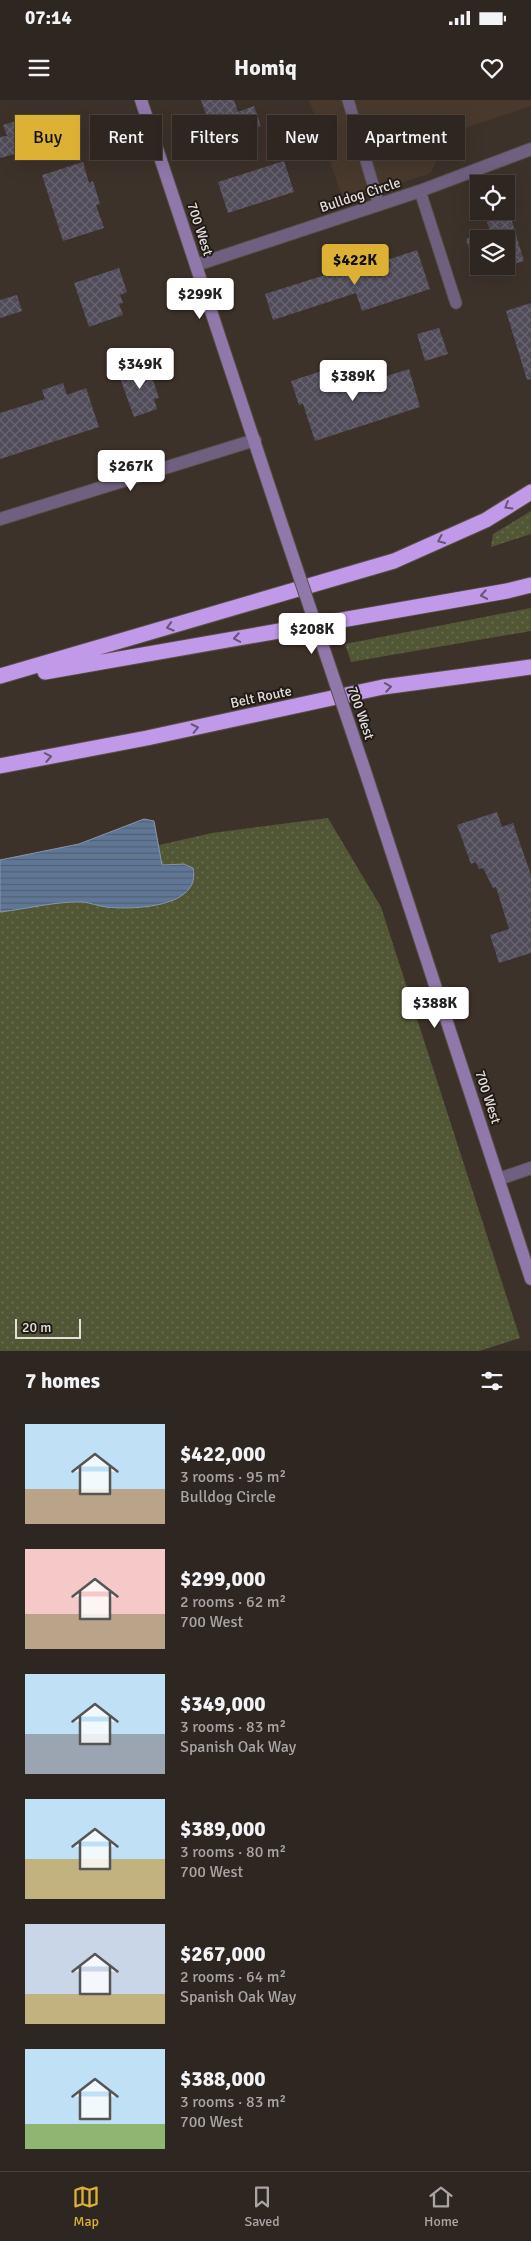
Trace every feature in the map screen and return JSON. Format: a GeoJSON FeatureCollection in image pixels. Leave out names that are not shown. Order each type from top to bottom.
{"type":"FeatureCollection","features":[{"type":"Feature","properties":{"kind":"highway"},"geometry":{"type":"LineString","coordinates":[[0,678],[394,561],[486,520],[531,492]]}},
{"type":"Feature","properties":{"kind":"highway"},"geometry":{"type":"LineString","coordinates":[[0,678],[497,593],[531,585]]}},
{"type":"Feature","properties":{"kind":"highway","name":"Belt Route"},"geometry":{"type":"LineString","coordinates":[[0,766],[147,738],[383,687],[531,667]]}},
{"type":"Feature","properties":{"kind":"main road","name":"700 West"},"geometry":{"type":"LineString","coordinates":[[141,100],[365,771],[531,1279]]}},
{"type":"Feature","properties":{"kind":"street","name":"Bulldog Circle"},"geometry":{"type":"LineString","coordinates":[[196,265],[420,191],[531,149]]}},
{"type":"Feature","properties":{"kind":"street"},"geometry":{"type":"LineString","coordinates":[[0,519],[255,440]]}},
{"type":"Feature","properties":{"kind":"street"},"geometry":{"type":"LineString","coordinates":[[498,1179],[531,1168]]}},
{"type":"Feature","properties":{"kind":"lane"},"geometry":{"type":"LineString","coordinates":[[348,100],[379,205]]}},
{"type":"Feature","properties":{"kind":"lane"},"geometry":{"type":"LineString","coordinates":[[420,191],[456,304]]}},
{"type":"Feature","properties":{"kind":"shaded area"},"geometry":{"type":"Polygon","coordinates":[[[309,100],[531,100],[531,106],[465,128],[465,115],[347,115],[347,160],[436,160],[431,173],[344,202],[330,160],[337,160],[337,115],[314,115],[309,100]]]}},
{"type":"Feature","properties":{"kind":"green space"},"geometry":{"type":"Polygon","coordinates":[[[531,511],[531,534],[491,547],[493,534],[531,511]]]}},
{"type":"Feature","properties":{"kind":"green space"},"geometry":{"type":"Polygon","coordinates":[[[531,608],[531,631],[351,662],[345,644],[531,608]]]}},
{"type":"Feature","properties":{"kind":"green space"},"geometry":{"type":"Polygon","coordinates":[[[328,818],[381,907],[520,1338],[479,1351],[0,1351],[0,881],[212,833],[328,818]]]}},
{"type":"Feature","properties":{"kind":"water"},"geometry":{"type":"Polygon","coordinates":[[[144,819],[154,821],[162,865],[184,864],[193,868],[193,881],[187,891],[176,899],[147,907],[118,908],[73,902],[0,912],[0,860],[79,844],[144,819]]]}},
{"type":"Feature","properties":{"kind":"building"},"geometry":{"type":"Polygon","coordinates":[[[201,100],[234,100],[238,112],[254,106],[261,126],[257,127],[257,115],[206,115],[201,100]]]}},
{"type":"Feature","properties":{"kind":"building"},"geometry":{"type":"Polygon","coordinates":[[[15,121],[15,154],[0,158],[0,137],[7,136],[3,125],[15,121]]]}},
{"type":"Feature","properties":{"kind":"building"},"geometry":{"type":"Polygon","coordinates":[[[284,161],[294,192],[228,213],[218,182],[284,161]]]}},
{"type":"Feature","properties":{"kind":"building"},"geometry":{"type":"Polygon","coordinates":[[[83,162],[89,183],[93,181],[100,204],[96,205],[104,228],[63,241],[42,175],[83,162]]]}},
{"type":"Feature","properties":{"kind":"building"},"geometry":{"type":"Polygon","coordinates":[[[494,220],[512,220],[515,230],[490,230],[487,222],[494,220]]]}},
{"type":"Feature","properties":{"kind":"building"},"geometry":{"type":"Polygon","coordinates":[[[515,231],[524,261],[515,264],[515,231]]]}},
{"type":"Feature","properties":{"kind":"building"},"geometry":{"type":"Polygon","coordinates":[[[470,238],[470,251],[466,239],[470,238]]]}},
{"type":"Feature","properties":{"kind":"building"},"geometry":{"type":"Polygon","coordinates":[[[417,250],[430,289],[362,311],[356,293],[273,320],[265,294],[382,257],[384,261],[417,250]]]}},
{"type":"Feature","properties":{"kind":"building"},"geometry":{"type":"Polygon","coordinates":[[[119,268],[127,292],[120,295],[123,303],[119,304],[123,315],[89,327],[74,283],[119,268]]]}},
{"type":"Feature","properties":{"kind":"building"},"geometry":{"type":"Polygon","coordinates":[[[17,295],[22,311],[0,318],[0,300],[17,295]]]}},
{"type":"Feature","properties":{"kind":"building"},"geometry":{"type":"Polygon","coordinates":[[[531,303],[531,379],[527,380],[506,311],[531,303]]]}},
{"type":"Feature","properties":{"kind":"building"},"geometry":{"type":"Polygon","coordinates":[[[439,328],[448,354],[425,361],[417,334],[439,328]]]}},
{"type":"Feature","properties":{"kind":"building"},"geometry":{"type":"Polygon","coordinates":[[[148,365],[159,398],[154,399],[157,409],[134,417],[119,375],[148,365]]]}},
{"type":"Feature","properties":{"kind":"building"},"geometry":{"type":"Polygon","coordinates":[[[328,369],[336,392],[409,369],[420,407],[315,441],[303,404],[299,405],[291,381],[328,369]]]}},
{"type":"Feature","properties":{"kind":"building"},"geometry":{"type":"Polygon","coordinates":[[[63,383],[67,395],[86,388],[99,427],[0,459],[0,413],[45,399],[42,390],[63,383]]]}},
{"type":"Feature","properties":{"kind":"building"},"geometry":{"type":"Polygon","coordinates":[[[497,812],[502,827],[513,823],[531,875],[531,953],[499,963],[490,935],[509,929],[496,887],[493,888],[483,868],[479,869],[476,862],[471,864],[457,825],[497,812]]]}}]}
